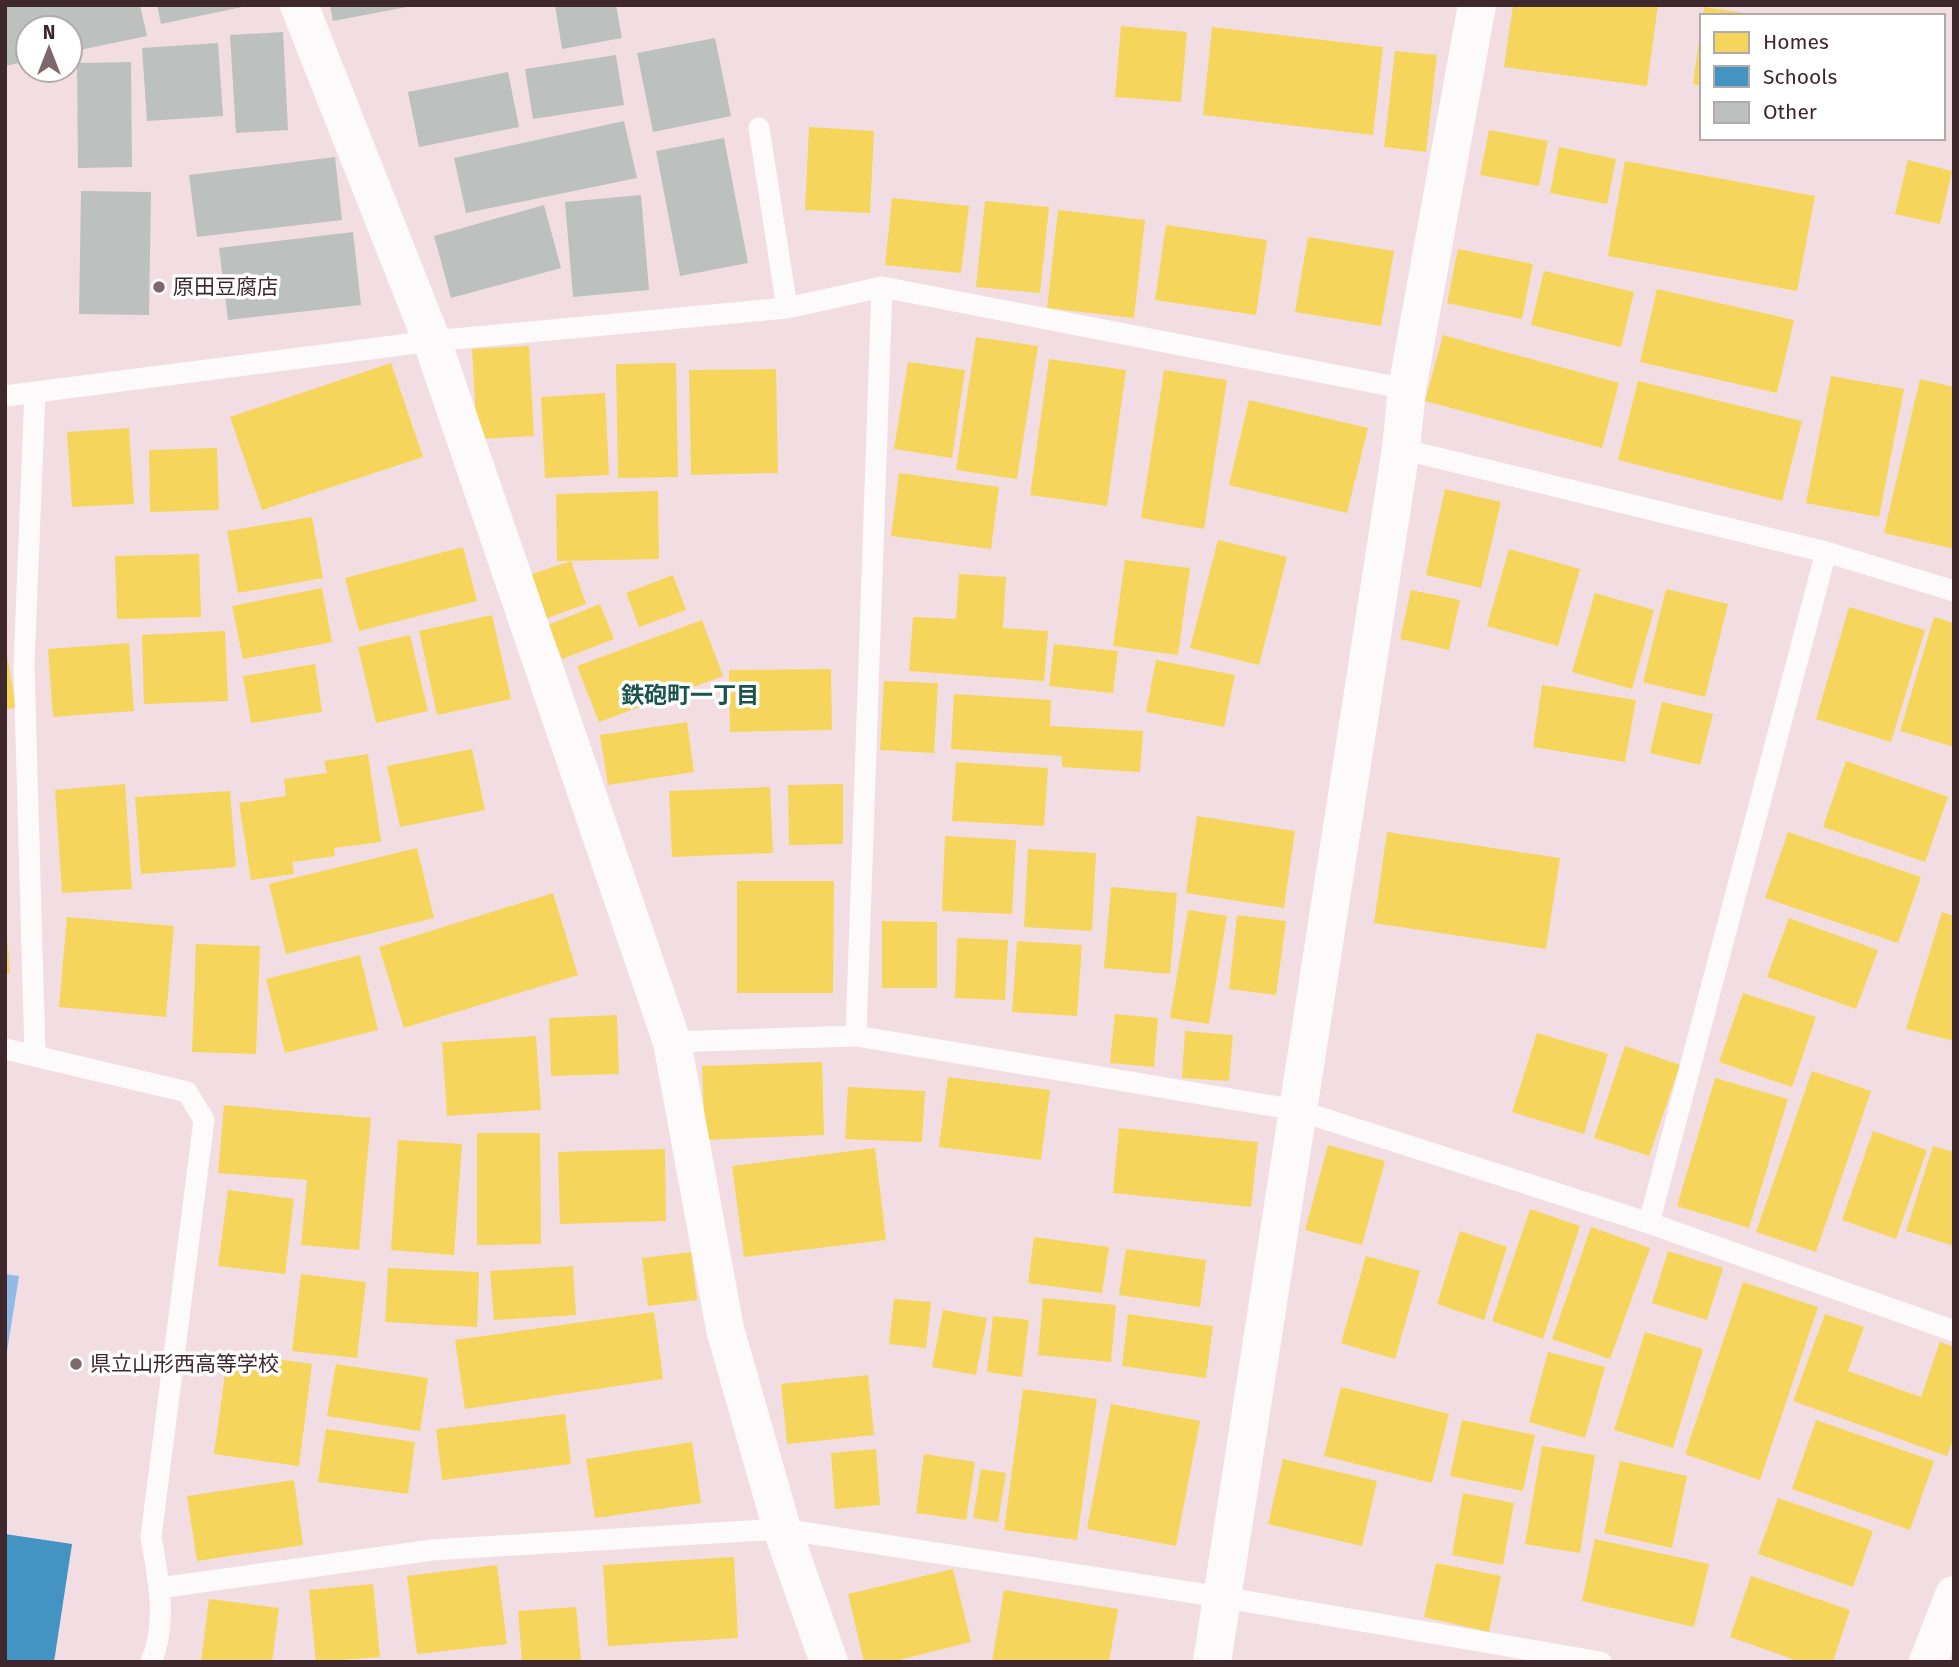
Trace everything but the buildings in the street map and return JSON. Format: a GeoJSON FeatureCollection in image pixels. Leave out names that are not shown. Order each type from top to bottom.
{"type":"FeatureCollection","features":[{"type":"Feature","properties":{"kind":"main road"},"geometry":{"type":"LineString","coordinates":[[299,5],[432,341],[672,1042],[725,1329],[782,1529],[829,1662]]}},
{"type":"Feature","properties":{"kind":"main road"},"geometry":{"type":"LineString","coordinates":[[1212,1662],[1401,449],[1407,389],[1477,5]]}},
{"type":"Feature","properties":{"kind":"main road"},"geometry":{"type":"LineString","coordinates":[[1928,1662],[1954,1595]]}},
{"type":"Feature","properties":{"kind":"lane"},"geometry":{"type":"LineString","coordinates":[[759,128],[787,308]]}},
{"type":"Feature","properties":{"kind":"lane"},"geometry":{"type":"LineString","coordinates":[[856,1036],[881,286]]}},
{"type":"Feature","properties":{"kind":"lane"},"geometry":{"type":"LineString","coordinates":[[5,396],[432,341],[787,308],[881,286],[1407,389]]}},
{"type":"Feature","properties":{"kind":"lane"},"geometry":{"type":"LineString","coordinates":[[35,392],[24,665],[35,1055]]}},
{"type":"Feature","properties":{"kind":"lane"},"geometry":{"type":"LineString","coordinates":[[1401,449],[1826,552],[1954,591]]}},
{"type":"Feature","properties":{"kind":"lane"},"geometry":{"type":"LineString","coordinates":[[1649,1223],[1826,552]]}},
{"type":"Feature","properties":{"kind":"lane"},"geometry":{"type":"LineString","coordinates":[[672,1042],[856,1036],[1297,1110],[1649,1223],[1954,1331]]}},
{"type":"Feature","properties":{"kind":"lane"},"geometry":{"type":"LineString","coordinates":[[5,1049],[187,1092],[204,1120],[151,1537],[159,1588],[158,1647],[151,1662]]}},
{"type":"Feature","properties":{"kind":"lane"},"geometry":{"type":"LineString","coordinates":[[159,1588],[432,1550],[782,1529],[1221,1597],[1601,1662]]}},
{"type":"Feature","properties":{"kind":"water"},"geometry":{"type":"Polygon","coordinates":[[[5,1274],[19,1276],[5,1364],[5,1274]]]}},
{"type":"Feature","properties":{"kind":"place","name":"原田豆腐店"},"geometry":{"type":"Point","coordinates":[159,287]}},
{"type":"Feature","properties":{"kind":"place","name":"県立山形西高等学校"},"geometry":{"type":"Point","coordinates":[76,1364]}},
{"type":"Feature","properties":{"kind":"district","name":"鉄砲町一丁目"},"geometry":{"type":"Point","coordinates":[690,695]}}]}
